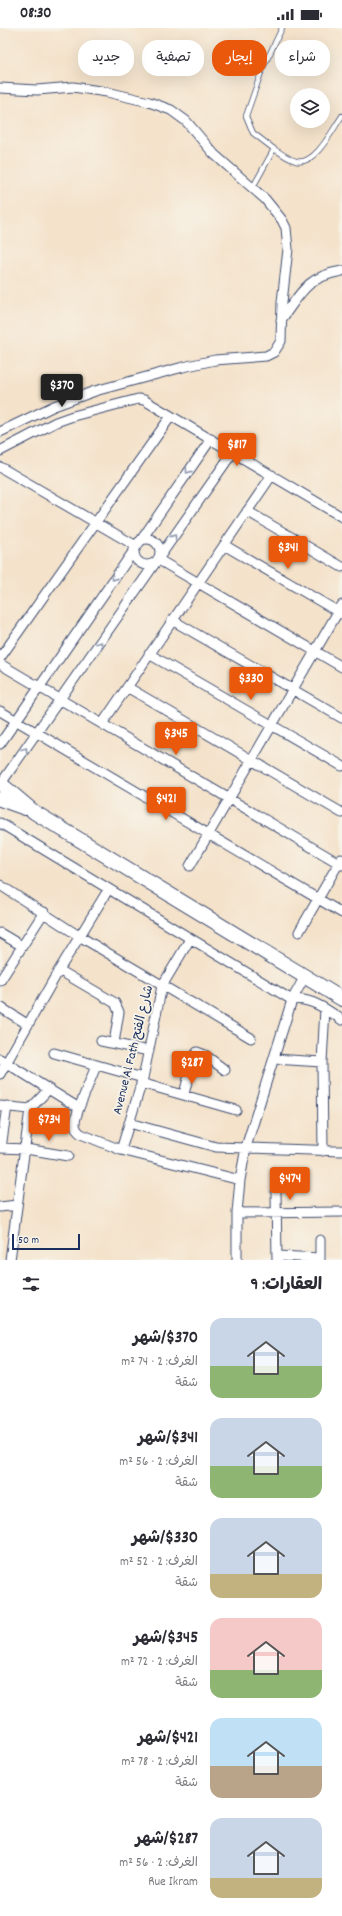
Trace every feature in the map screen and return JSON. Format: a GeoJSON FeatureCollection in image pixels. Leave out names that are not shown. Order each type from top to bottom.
{"type":"FeatureCollection","features":[{"type":"Feature","properties":{"kind":"main road"},"geometry":{"type":"LineString","coordinates":[[1,783],[34,812],[305,976],[342,1000]]}},
{"type":"Feature","properties":{"kind":"main road"},"geometry":{"type":"LineString","coordinates":[[0,799],[34,812]]}},
{"type":"Feature","properties":{"kind":"street"},"geometry":{"type":"LineString","coordinates":[[0,88],[37,90],[73,87],[107,92],[149,102],[171,110],[186,121],[214,154],[253,187],[275,210],[286,228],[288,249],[281,341],[277,349],[269,355],[215,360],[183,367],[96,392],[54,406],[0,432]]}},
{"type":"Feature","properties":{"kind":"street"},"geometry":{"type":"LineString","coordinates":[[282,320],[309,284],[318,277],[342,271]]}},
{"type":"Feature","properties":{"kind":"street"},"geometry":{"type":"LineString","coordinates":[[0,451],[56,422],[138,399],[144,400],[342,517]]}},
{"type":"Feature","properties":{"kind":"street"},"geometry":{"type":"LineString","coordinates":[[0,658],[171,416]]}},
{"type":"Feature","properties":{"kind":"street"},"geometry":{"type":"LineString","coordinates":[[0,744],[211,440]]}},
{"type":"Feature","properties":{"kind":"street"},"geometry":{"type":"LineString","coordinates":[[1,783],[61,700],[233,452]]}},
{"type":"Feature","properties":{"kind":"street"},"geometry":{"type":"LineString","coordinates":[[0,467],[136,546]]}},
{"type":"Feature","properties":{"kind":"street"},"geometry":{"type":"LineString","coordinates":[[102,724],[272,475]]}},
{"type":"Feature","properties":{"kind":"street"},"geometry":{"type":"LineString","coordinates":[[247,511],[342,567]]}},
{"type":"Feature","properties":{"kind":"street"},"geometry":{"type":"LineString","coordinates":[[150,539],[154,541],[161,551],[159,560],[152,565],[143,565],[134,555],[136,546],[142,540],[150,539]]}},
{"type":"Feature","properties":{"kind":"street"},"geometry":{"type":"LineString","coordinates":[[190,866],[341,610],[224,545]]}},
{"type":"Feature","properties":{"kind":"street"},"geometry":{"type":"LineString","coordinates":[[159,560],[342,667]]}},
{"type":"Feature","properties":{"kind":"street"},"geometry":{"type":"LineString","coordinates":[[172,620],[342,718]]}},
{"type":"Feature","properties":{"kind":"street"},"geometry":{"type":"LineString","coordinates":[[149,654],[342,766]]}},
{"type":"Feature","properties":{"kind":"street"},"geometry":{"type":"LineString","coordinates":[[0,664],[229,799],[341,862],[299,932]]}},
{"type":"Feature","properties":{"kind":"street"},"geometry":{"type":"LineString","coordinates":[[127,687],[342,813]]}},
{"type":"Feature","properties":{"kind":"street"},"geometry":{"type":"LineString","coordinates":[[0,711],[36,734],[342,913]]}},
{"type":"Feature","properties":{"kind":"street"},"geometry":{"type":"LineString","coordinates":[[0,823],[108,890],[292,1000],[305,1000],[326,1009],[342,1020]]}},
{"type":"Feature","properties":{"kind":"street"},"geometry":{"type":"LineString","coordinates":[[0,885],[79,936],[251,1038]]}},
{"type":"Feature","properties":{"kind":"street"},"geometry":{"type":"LineString","coordinates":[[0,1074],[3,1061],[108,890]]}},
{"type":"Feature","properties":{"kind":"street"},"geometry":{"type":"LineString","coordinates":[[0,981],[44,912]]}},
{"type":"Feature","properties":{"kind":"street"},"geometry":{"type":"LineString","coordinates":[[0,933],[22,946]]}},
{"type":"Feature","properties":{"kind":"street","name":"Avenue Al Fath شارع الفتح"},"geometry":{"type":"LineString","coordinates":[[121,1150],[142,1081],[162,986],[190,939]]}},
{"type":"Feature","properties":{"kind":"street"},"geometry":{"type":"LineString","coordinates":[[59,970],[115,1003],[119,1012],[114,1043]]}},
{"type":"Feature","properties":{"kind":"street"},"geometry":{"type":"LineString","coordinates":[[237,1260],[237,1213],[240,1180],[246,1147],[292,1000],[305,976]]}},
{"type":"Feature","properties":{"kind":"street"},"geometry":{"type":"LineString","coordinates":[[0,1007],[27,1024]]}},
{"type":"Feature","properties":{"kind":"street"},"geometry":{"type":"LineString","coordinates":[[323,1151],[322,1062],[326,1009]]}},
{"type":"Feature","properties":{"kind":"street"},"geometry":{"type":"LineString","coordinates":[[101,1041],[149,1050]]}},
{"type":"Feature","properties":{"kind":"street"},"geometry":{"type":"LineString","coordinates":[[184,1094],[193,1058],[197,1052],[205,1055],[224,1070]]}},
{"type":"Feature","properties":{"kind":"street"},"geometry":{"type":"LineString","coordinates":[[54,1053],[236,1110]]}},
{"type":"Feature","properties":{"kind":"street"},"geometry":{"type":"LineString","coordinates":[[274,1059],[322,1062]]}},
{"type":"Feature","properties":{"kind":"street"},"geometry":{"type":"LineString","coordinates":[[3,1061],[79,1108]]}},
{"type":"Feature","properties":{"kind":"street"},"geometry":{"type":"LineString","coordinates":[[96,1066],[79,1108],[75,1122],[77,1132],[121,1150],[240,1180]]}},
{"type":"Feature","properties":{"kind":"street"},"geometry":{"type":"LineString","coordinates":[[10,1260],[26,1149],[30,1109],[49,1089]]}},
{"type":"Feature","properties":{"kind":"street"},"geometry":{"type":"LineString","coordinates":[[30,1109],[3,1106],[1,1148],[26,1149],[68,1156]]}},
{"type":"Feature","properties":{"kind":"street"},"geometry":{"type":"LineString","coordinates":[[129,1123],[216,1147],[342,1151]]}},
{"type":"Feature","properties":{"kind":"street"},"geometry":{"type":"LineString","coordinates":[[276,1192],[277,1258],[320,1259],[320,1240]]}},
{"type":"Feature","properties":{"kind":"street"},"geometry":{"type":"LineString","coordinates":[[0,1207],[17,1205]]}},
{"type":"Feature","properties":{"kind":"street"},"geometry":{"type":"LineString","coordinates":[[237,1213],[342,1212]]}},
{"type":"Feature","properties":{"kind":"lane"},"geometry":{"type":"LineString","coordinates":[[282,28],[262,70],[246,116],[253,133],[274,149],[295,160],[303,161],[311,158],[318,151],[342,116]]}},
{"type":"Feature","properties":{"kind":"lane"},"geometry":{"type":"LineString","coordinates":[[253,187],[274,149]]}}]}
